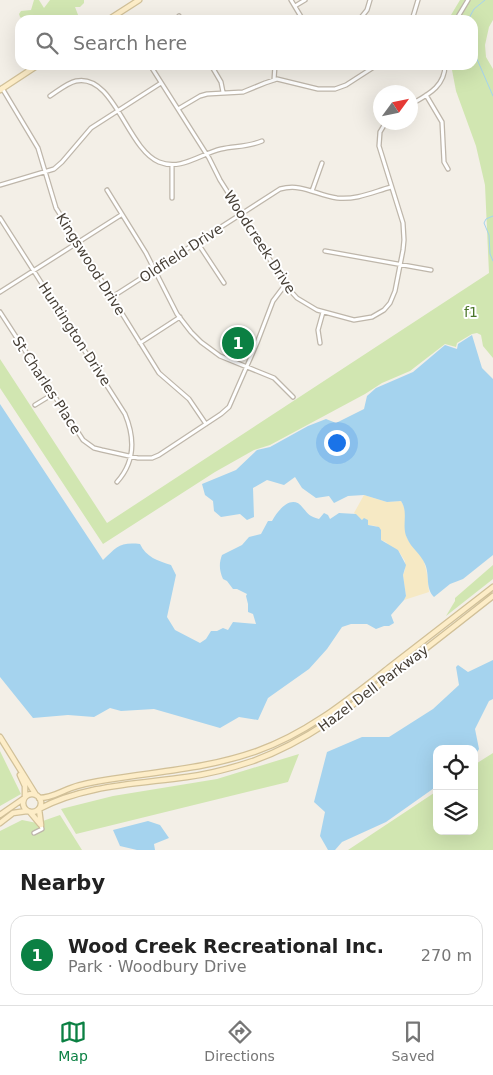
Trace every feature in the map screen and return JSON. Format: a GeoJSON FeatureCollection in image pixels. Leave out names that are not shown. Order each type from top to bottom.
{"type":"FeatureCollection","features":[{"type":"Feature","properties":{"kind":"main road"},"geometry":{"type":"LineString","coordinates":[[117,14],[139,0]]}},
{"type":"Feature","properties":{"kind":"main road"},"geometry":{"type":"LineString","coordinates":[[1,89],[30,70]]}},
{"type":"Feature","properties":{"kind":"main road","name":"Hazel Dell Parkway"},"geometry":{"type":"LineString","coordinates":[[38,796],[53,797],[72,788],[98,782],[223,762],[259,750],[288,737],[336,709],[493,587]]}},
{"type":"Feature","properties":{"kind":"main road","name":"Hazel Dell Parkway"},"geometry":{"type":"LineString","coordinates":[[39,809],[54,801],[93,790],[222,770],[254,760],[282,748],[314,732],[346,711],[493,596]]}},
{"type":"Feature","properties":{"kind":"main road"},"geometry":{"type":"LineString","coordinates":[[0,737],[42,804],[34,813],[13,813],[0,823]]}},
{"type":"Feature","properties":{"kind":"main road"},"geometry":{"type":"LineString","coordinates":[[19,768],[25,786],[24,807],[41,825]]}},
{"type":"Feature","properties":{"kind":"main road"},"geometry":{"type":"LineString","coordinates":[[0,815],[31,794],[38,796]]}},
{"type":"Feature","properties":{"kind":"main road"},"geometry":{"type":"LineString","coordinates":[[39,809],[41,825]]}},
{"type":"Feature","properties":{"kind":"street"},"geometry":{"type":"LineString","coordinates":[[292,0],[300,15]]}},
{"type":"Feature","properties":{"kind":"street"},"geometry":{"type":"LineString","coordinates":[[295,6],[305,0]]}},
{"type":"Feature","properties":{"kind":"street"},"geometry":{"type":"LineString","coordinates":[[364,15],[370,0]]}},
{"type":"Feature","properties":{"kind":"street"},"geometry":{"type":"LineString","coordinates":[[414,15],[418,0]]}},
{"type":"Feature","properties":{"kind":"street"},"geometry":{"type":"LineString","coordinates":[[459,15],[468,0]]}},
{"type":"Feature","properties":{"kind":"street","name":"Woodcreek Drive"},"geometry":{"type":"LineString","coordinates":[[153,70],[207,154],[220,180],[285,286],[297,298],[324,312],[354,320],[363,320],[379,314],[393,297],[404,240],[403,223],[379,146],[381,130]]}},
{"type":"Feature","properties":{"kind":"street"},"geometry":{"type":"LineString","coordinates":[[214,70],[221,82],[223,92]]}},
{"type":"Feature","properties":{"kind":"street"},"geometry":{"type":"LineString","coordinates":[[274,80],[275,70]]}},
{"type":"Feature","properties":{"kind":"street"},"geometry":{"type":"LineString","coordinates":[[178,109],[200,96],[223,92],[238,93],[274,80],[288,81],[325,90],[335,90],[370,70]]}},
{"type":"Feature","properties":{"kind":"street"},"geometry":{"type":"LineString","coordinates":[[418,100],[438,86],[445,70]]}},
{"type":"Feature","properties":{"kind":"street"},"geometry":{"type":"LineString","coordinates":[[50,96],[75,82],[91,82],[101,88],[144,151],[155,160],[172,165],[189,162],[220,149],[262,141]]}},
{"type":"Feature","properties":{"kind":"street"},"geometry":{"type":"LineString","coordinates":[[0,186],[54,169],[90,128],[161,83]]}},
{"type":"Feature","properties":{"kind":"street","name":"Kingswood Drive"},"geometry":{"type":"LineString","coordinates":[[1,89],[38,148],[56,208],[159,373],[189,399],[206,424]]}},
{"type":"Feature","properties":{"kind":"street"},"geometry":{"type":"LineString","coordinates":[[426,96],[442,122],[444,157],[448,169]]}},
{"type":"Feature","properties":{"kind":"street"},"geometry":{"type":"LineString","coordinates":[[312,191],[322,163]]}},
{"type":"Feature","properties":{"kind":"street"},"geometry":{"type":"LineString","coordinates":[[172,165],[172,198]]}},
{"type":"Feature","properties":{"kind":"street","name":"Oldfield Drive"},"geometry":{"type":"LineString","coordinates":[[112,297],[280,189],[296,186],[328,196],[347,198],[366,195],[391,187]]}},
{"type":"Feature","properties":{"kind":"street"},"geometry":{"type":"LineString","coordinates":[[107,190],[155,270],[180,317],[192,334],[210,349],[230,361],[274,378],[293,397]]}},
{"type":"Feature","properties":{"kind":"street"},"geometry":{"type":"LineString","coordinates":[[0,292],[121,214]]}},
{"type":"Feature","properties":{"kind":"street","name":"Huntington Drive"},"geometry":{"type":"LineString","coordinates":[[0,218],[125,414],[132,439],[130,457]]}},
{"type":"Feature","properties":{"kind":"street"},"geometry":{"type":"LineString","coordinates":[[197,242],[224,283]]}},
{"type":"Feature","properties":{"kind":"street"},"geometry":{"type":"LineString","coordinates":[[325,251],[431,270]]}},
{"type":"Feature","properties":{"kind":"street","name":"St Charles Place"},"geometry":{"type":"LineString","coordinates":[[0,312],[88,445],[143,459],[155,457],[229,407],[273,301],[285,286]]}},
{"type":"Feature","properties":{"kind":"street"},"geometry":{"type":"LineString","coordinates":[[320,343],[318,330],[324,312]]}},
{"type":"Feature","properties":{"kind":"street"},"geometry":{"type":"LineString","coordinates":[[140,343],[180,317]]}},
{"type":"Feature","properties":{"kind":"street"},"geometry":{"type":"LineString","coordinates":[[34,405],[53,394]]}},
{"type":"Feature","properties":{"kind":"street"},"geometry":{"type":"LineString","coordinates":[[117,482],[124,474],[130,457]]}},
{"type":"Feature","properties":{"kind":"street"},"geometry":{"type":"LineString","coordinates":[[34,833],[42,828],[41,825]]}},
{"type":"Feature","properties":{"kind":"green space"},"geometry":{"type":"Polygon","coordinates":[[[34,0],[39,0],[44,8],[50,0],[84,0],[80,7],[75,7],[78,15],[19,15],[21,11],[31,10],[34,0]]]}},
{"type":"Feature","properties":{"kind":"green space","name":"f1"},"geometry":{"type":"Polygon","coordinates":[[[460,0],[493,0],[493,20],[489,27],[485,45],[486,57],[493,69],[493,358],[483,346],[481,335],[477,333],[457,343],[456,347],[445,344],[410,371],[382,383],[270,445],[254,450],[215,472],[103,544],[0,388],[0,359],[107,523],[489,273],[485,185],[476,146],[456,91],[452,70],[478,70],[478,15],[451,15],[460,0]]]}},
{"type":"Feature","properties":{"kind":"green space"},"geometry":{"type":"Polygon","coordinates":[[[234,331],[249,337],[242,355],[227,348],[234,331]]]}},
{"type":"Feature","properties":{"kind":"green space"},"geometry":{"type":"Polygon","coordinates":[[[493,565],[493,579],[446,616],[455,598],[493,565]]]}},
{"type":"Feature","properties":{"kind":"green space"},"geometry":{"type":"Polygon","coordinates":[[[0,751],[21,794],[0,806],[0,751]]]}},
{"type":"Feature","properties":{"kind":"green space"},"geometry":{"type":"Polygon","coordinates":[[[493,753],[493,850],[348,850],[433,794],[433,835],[478,835],[478,762],[493,753]]]}},
{"type":"Feature","properties":{"kind":"green space"},"geometry":{"type":"Polygon","coordinates":[[[299,754],[288,782],[76,834],[61,809],[113,796],[217,779],[299,754]]]}},
{"type":"Feature","properties":{"kind":"green space"},"geometry":{"type":"Polygon","coordinates":[[[60,815],[82,850],[0,850],[0,831],[22,820],[37,823],[60,815]]]}},
{"type":"Feature","properties":{"kind":"sand"},"geometry":{"type":"Polygon","coordinates":[[[364,495],[387,502],[401,501],[405,513],[406,535],[424,561],[429,592],[404,600],[406,596],[403,575],[405,561],[398,550],[381,540],[381,530],[376,526],[368,525],[354,513],[364,495]]]}},
{"type":"Feature","properties":{"kind":"water"},"geometry":{"type":"Polygon","coordinates":[[[472,335],[482,368],[493,379],[493,555],[463,579],[450,584],[434,597],[430,590],[425,564],[409,542],[405,533],[404,510],[401,501],[387,502],[364,495],[348,496],[334,503],[329,496],[316,498],[302,488],[295,477],[284,485],[267,480],[253,488],[254,517],[247,520],[240,514],[221,517],[214,511],[213,501],[205,495],[202,484],[236,470],[257,450],[270,447],[308,426],[326,419],[336,423],[364,409],[367,396],[376,388],[413,372],[445,345],[457,349],[458,344],[472,335]]]}},
{"type":"Feature","properties":{"kind":"water"},"geometry":{"type":"Polygon","coordinates":[[[0,404],[103,560],[119,546],[140,544],[149,555],[171,565],[176,575],[167,617],[175,630],[200,643],[206,639],[211,631],[223,628],[228,630],[233,622],[256,624],[253,614],[248,612],[247,594],[233,589],[223,579],[220,570],[221,558],[222,555],[242,545],[249,537],[261,534],[268,521],[272,521],[282,508],[294,502],[299,504],[310,515],[319,519],[324,513],[330,519],[339,513],[356,514],[362,520],[364,518],[368,520],[368,525],[379,527],[381,530],[381,540],[398,550],[406,565],[403,575],[406,596],[391,615],[394,623],[376,629],[367,624],[351,624],[342,627],[327,649],[309,669],[268,698],[258,720],[239,717],[220,728],[154,709],[121,711],[110,708],[94,717],[68,715],[33,718],[0,677],[0,404]]]}},
{"type":"Feature","properties":{"kind":"water"},"geometry":{"type":"Polygon","coordinates":[[[493,660],[493,699],[489,701],[475,729],[479,749],[478,751],[478,745],[433,745],[433,789],[386,822],[342,842],[335,850],[328,850],[320,836],[325,812],[314,802],[327,752],[362,737],[389,737],[433,709],[459,685],[456,667],[458,665],[468,672],[493,660]]]}},
{"type":"Feature","properties":{"kind":"water"},"geometry":{"type":"Polygon","coordinates":[[[148,821],[160,825],[169,838],[154,844],[155,850],[137,850],[120,846],[113,830],[148,821]]]}},
{"type":"Feature","properties":{"kind":"waterway"},"geometry":{"type":"LineString","coordinates":[[471,15],[474,9],[485,0]]}},
{"type":"Feature","properties":{"kind":"waterway"},"geometry":{"type":"LineString","coordinates":[[478,62],[493,96]]}},
{"type":"Feature","properties":{"kind":"waterway"},"geometry":{"type":"LineString","coordinates":[[493,216],[486,219],[484,223],[489,235],[490,254],[493,261]]}},
{"type":"Feature","properties":{"kind":"place","name":"Wood Creek Recreational Inc."},"geometry":{"type":"Point","coordinates":[238,343]}}]}
